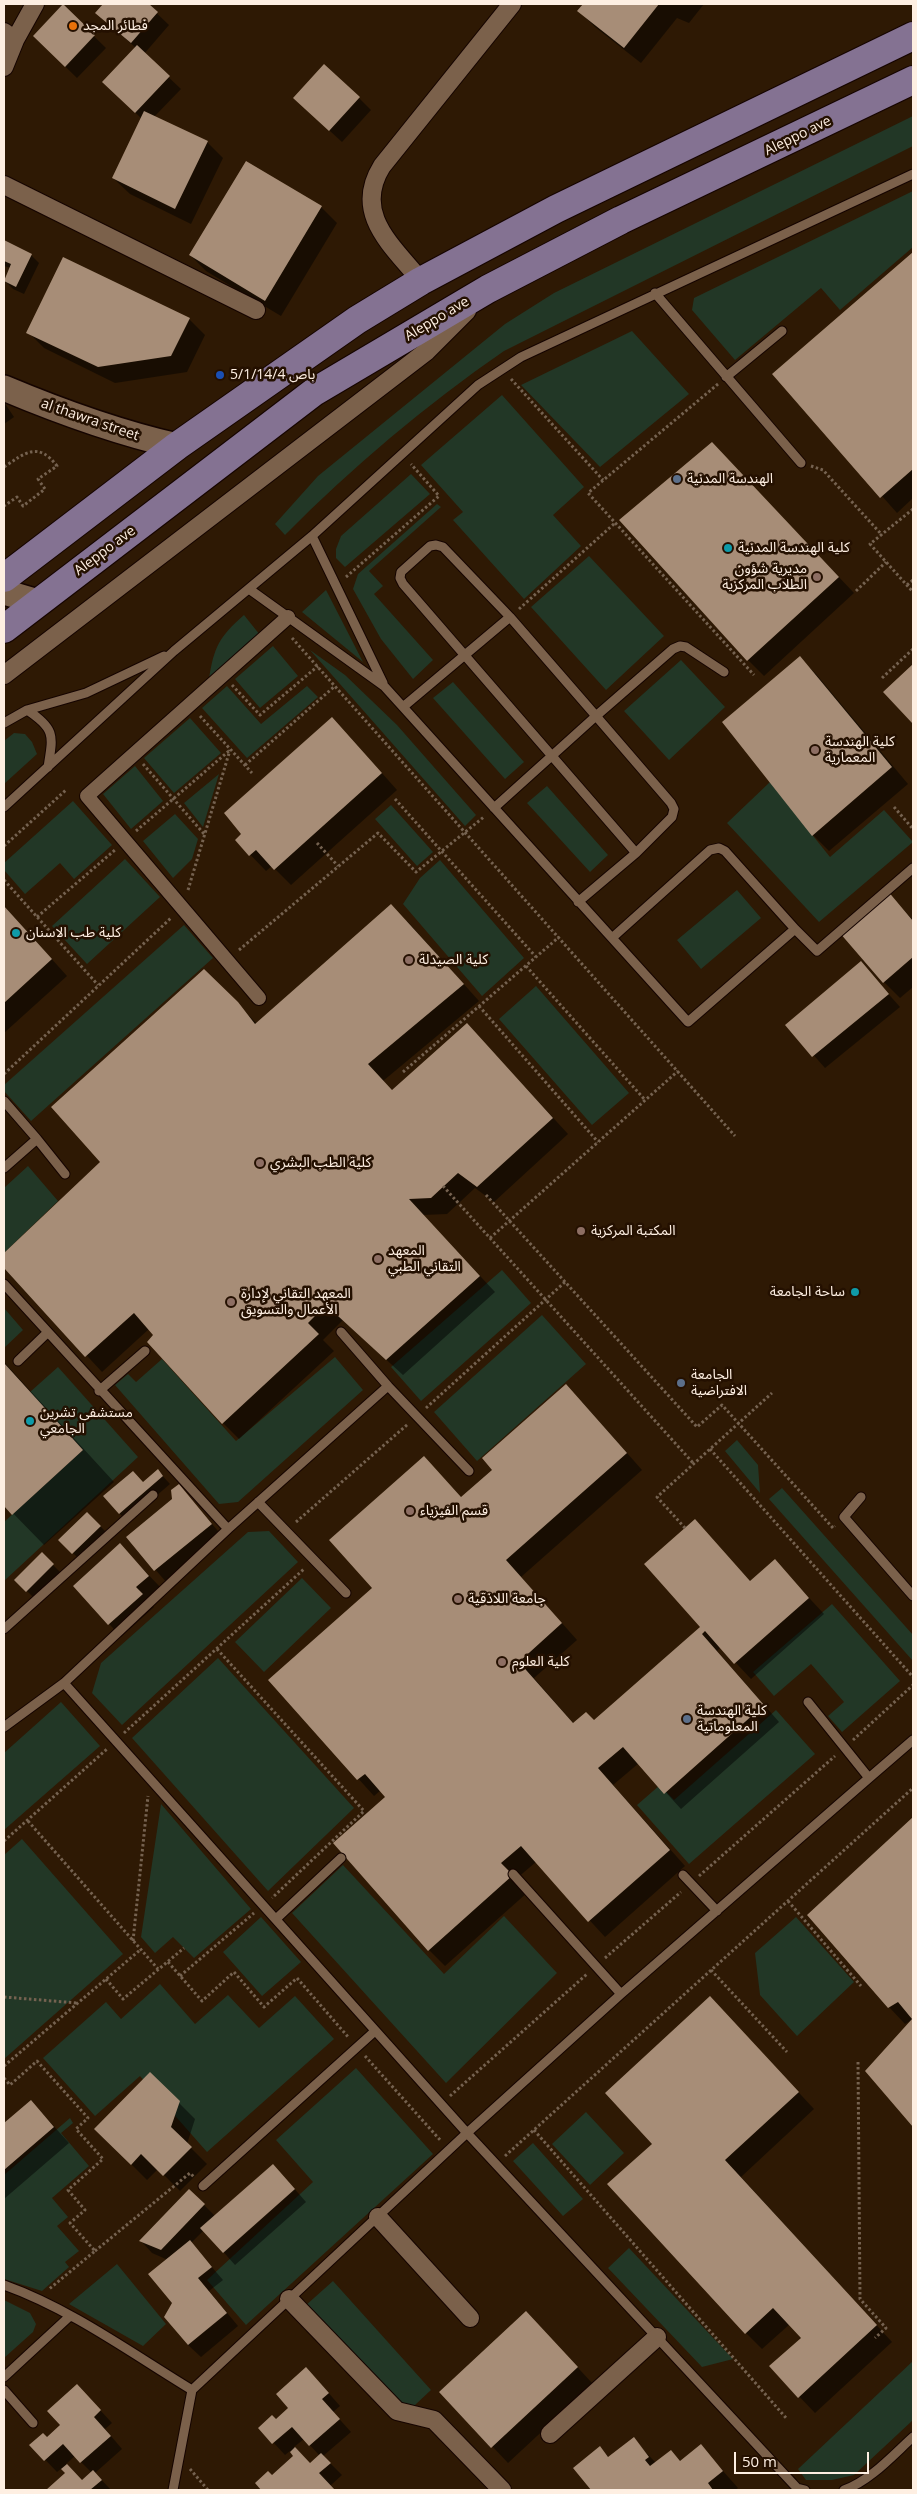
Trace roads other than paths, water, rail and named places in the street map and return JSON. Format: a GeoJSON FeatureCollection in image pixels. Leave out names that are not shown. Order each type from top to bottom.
{"type":"FeatureCollection","features":[{"type":"Feature","properties":{"kind":"main road"},"geometry":{"type":"LineString","coordinates":[[4,578],[177,446],[357,320],[421,281],[556,209],[913,36]]}},
{"type":"Feature","properties":{"kind":"main road","name":"Aleppo ave"},"geometry":{"type":"LineString","coordinates":[[4,629],[314,392],[488,289],[621,220],[913,80]]}},
{"type":"Feature","properties":{"kind":"main road","name":"al thawra street"},"geometry":{"type":"LineString","coordinates":[[4,388],[78,419],[128,435],[177,446]]}},
{"type":"Feature","properties":{"kind":"main road"},"geometry":{"type":"LineString","coordinates":[[4,592],[38,602]]}},
{"type":"Feature","properties":{"kind":"street"},"geometry":{"type":"LineString","coordinates":[[4,68],[9,36],[35,4]]}},
{"type":"Feature","properties":{"kind":"street"},"geometry":{"type":"LineString","coordinates":[[421,281],[376,223],[370,199],[373,182],[382,166],[512,4]]}},
{"type":"Feature","properties":{"kind":"street"},"geometry":{"type":"LineString","coordinates":[[4,185],[256,310]]}},
{"type":"Feature","properties":{"kind":"street"},"geometry":{"type":"LineString","coordinates":[[4,675],[427,351],[488,289]]}},
{"type":"Feature","properties":{"kind":"street"},"geometry":{"type":"LineString","coordinates":[[259,998],[87,796],[284,621]]}},
{"type":"Feature","properties":{"kind":"street"},"geometry":{"type":"LineString","coordinates":[[378,2217],[470,2318]]}},
{"type":"Feature","properties":{"kind":"street"},"geometry":{"type":"LineString","coordinates":[[289,2299],[397,2411],[434,2420],[502,2490]]}},
{"type":"Feature","properties":{"kind":"street"},"geometry":{"type":"LineString","coordinates":[[550,2434],[657,2337]]}},
{"type":"Feature","properties":{"kind":"lane"},"geometry":{"type":"LineString","coordinates":[[4,807],[174,651],[312,536],[478,385],[521,357],[913,174]]}},
{"type":"Feature","properties":{"kind":"lane"},"geometry":{"type":"LineString","coordinates":[[655,293],[801,462]]}},
{"type":"Feature","properties":{"kind":"lane"},"geometry":{"type":"LineString","coordinates":[[726,377],[782,331]]}},
{"type":"Feature","properties":{"kind":"lane"},"geometry":{"type":"LineString","coordinates":[[312,536],[384,686]]}},
{"type":"Feature","properties":{"kind":"lane"},"geometry":{"type":"LineString","coordinates":[[578,902],[636,853],[672,817],[674,810],[671,803],[510,617],[443,547],[436,544],[430,546],[401,572],[400,578],[403,584],[636,853]]}},
{"type":"Feature","properties":{"kind":"lane"},"geometry":{"type":"LineString","coordinates":[[249,589],[284,621],[384,686],[688,1022],[795,929]]}},
{"type":"Feature","properties":{"kind":"lane"},"geometry":{"type":"LineString","coordinates":[[403,707],[510,617]]}},
{"type":"Feature","properties":{"kind":"lane"},"geometry":{"type":"LineString","coordinates":[[494,808],[673,649],[680,646],[686,647],[724,672]]}},
{"type":"Feature","properties":{"kind":"lane"},"geometry":{"type":"LineString","coordinates":[[4,723],[27,710],[86,693],[174,651]]}},
{"type":"Feature","properties":{"kind":"lane"},"geometry":{"type":"LineString","coordinates":[[27,710],[43,721],[53,738],[48,767]]}},
{"type":"Feature","properties":{"kind":"lane"},"geometry":{"type":"LineString","coordinates":[[612,938],[710,850],[719,848],[725,851],[817,952],[913,868]]}},
{"type":"Feature","properties":{"kind":"lane"},"geometry":{"type":"LineString","coordinates":[[4,1101],[65,1174]]}},
{"type":"Feature","properties":{"kind":"lane"},"geometry":{"type":"LineString","coordinates":[[4,1168],[37,1139]]}},
{"type":"Feature","properties":{"kind":"lane"},"geometry":{"type":"LineString","coordinates":[[4,1284],[99,1391],[228,1529]]}},
{"type":"Feature","properties":{"kind":"lane"},"geometry":{"type":"LineString","coordinates":[[341,1332],[388,1386],[469,1471]]}},
{"type":"Feature","properties":{"kind":"lane"},"geometry":{"type":"LineString","coordinates":[[18,1361],[47,1333]]}},
{"type":"Feature","properties":{"kind":"lane"},"geometry":{"type":"LineString","coordinates":[[99,1391],[145,1351]]}},
{"type":"Feature","properties":{"kind":"lane"},"geometry":{"type":"LineString","coordinates":[[4,1727],[64,1683],[228,1529],[388,1386]]}},
{"type":"Feature","properties":{"kind":"lane"},"geometry":{"type":"LineString","coordinates":[[4,1629],[153,1495]]}},
{"type":"Feature","properties":{"kind":"lane"},"geometry":{"type":"LineString","coordinates":[[861,1497],[844,1517],[913,1596]]}},
{"type":"Feature","properties":{"kind":"lane"},"geometry":{"type":"LineString","coordinates":[[258,1502],[346,1593]]}},
{"type":"Feature","properties":{"kind":"lane"},"geometry":{"type":"LineString","coordinates":[[64,1683],[467,2133],[497,2163],[797,2488],[805,2490]]}},
{"type":"Feature","properties":{"kind":"lane"},"geometry":{"type":"LineString","coordinates":[[808,1702],[869,1778]]}},
{"type":"Feature","properties":{"kind":"lane"},"geometry":{"type":"LineString","coordinates":[[173,2490],[192,2390],[467,2133],[621,1994],[913,1740]]}},
{"type":"Feature","properties":{"kind":"lane"},"geometry":{"type":"LineString","coordinates":[[276,1919],[341,1858]]}},
{"type":"Feature","properties":{"kind":"lane"},"geometry":{"type":"LineString","coordinates":[[513,1874],[621,1994]]}},
{"type":"Feature","properties":{"kind":"lane"},"geometry":{"type":"LineString","coordinates":[[683,1875],[717,1911]]}},
{"type":"Feature","properties":{"kind":"lane"},"geometry":{"type":"LineString","coordinates":[[202,2186],[375,2031]]}},
{"type":"Feature","properties":{"kind":"lane"},"geometry":{"type":"LineString","coordinates":[[4,2285],[70,2316],[192,2390]]}},
{"type":"Feature","properties":{"kind":"lane"},"geometry":{"type":"LineString","coordinates":[[4,2377],[70,2316]]}},
{"type":"Feature","properties":{"kind":"lane"},"geometry":{"type":"LineString","coordinates":[[4,2390],[33,2423]]}},
{"type":"Feature","properties":{"kind":"lane"},"geometry":{"type":"LineString","coordinates":[[844,2490],[853,2487],[878,2468],[913,2436]]}},
{"type":"Feature","properties":{"kind":"place","name":"فطائر المجد"},"geometry":{"type":"Point","coordinates":[73,26]}},
{"type":"Feature","properties":{"kind":"place","name":"باص 5/1/14/4"},"geometry":{"type":"Point","coordinates":[220,375]}},
{"type":"Feature","properties":{"kind":"place","name":"الهندسة المدنية"},"geometry":{"type":"Point","coordinates":[677,479]}},
{"type":"Feature","properties":{"kind":"place","name":"كلية الهندسة المدنية"},"geometry":{"type":"Point","coordinates":[728,548]}},
{"type":"Feature","properties":{"kind":"place","name":"مديرية شؤون الطلاب المركزية"},"geometry":{"type":"Point","coordinates":[817,577]}},
{"type":"Feature","properties":{"kind":"place","name":"كلية الهندسة المعمارية"},"geometry":{"type":"Point","coordinates":[815,750]}},
{"type":"Feature","properties":{"kind":"place","name":"كلية طب الاسنان"},"geometry":{"type":"Point","coordinates":[16,933]}},
{"type":"Feature","properties":{"kind":"place","name":"كلية الصيدلة"},"geometry":{"type":"Point","coordinates":[409,960]}},
{"type":"Feature","properties":{"kind":"place","name":"كلية الطب البشري"},"geometry":{"type":"Point","coordinates":[260,1163]}},
{"type":"Feature","properties":{"kind":"place","name":"المكتبة المركزية"},"geometry":{"type":"Point","coordinates":[581,1231]}},
{"type":"Feature","properties":{"kind":"place","name":"المعهد التقاني الطبي"},"geometry":{"type":"Point","coordinates":[378,1259]}},
{"type":"Feature","properties":{"kind":"place","name":"ساحة الجامعة"},"geometry":{"type":"Point","coordinates":[855,1292]}},
{"type":"Feature","properties":{"kind":"place","name":"المعهد التقاني لإدارة الأعمال والتسويق"},"geometry":{"type":"Point","coordinates":[231,1302]}},
{"type":"Feature","properties":{"kind":"place","name":"الجامعة الافتراضية"},"geometry":{"type":"Point","coordinates":[681,1383]}},
{"type":"Feature","properties":{"kind":"place","name":"مستشفى تشرين الجامعي"},"geometry":{"type":"Point","coordinates":[30,1421]}},
{"type":"Feature","properties":{"kind":"place","name":"قسم الفيزياء"},"geometry":{"type":"Point","coordinates":[410,1511]}},
{"type":"Feature","properties":{"kind":"place","name":"جامعة اللاذقية"},"geometry":{"type":"Point","coordinates":[458,1599]}},
{"type":"Feature","properties":{"kind":"place","name":"كلية العلوم"},"geometry":{"type":"Point","coordinates":[502,1662]}},
{"type":"Feature","properties":{"kind":"place","name":"كلية الهندسة المعلوماتية"},"geometry":{"type":"Point","coordinates":[687,1719]}}]}
